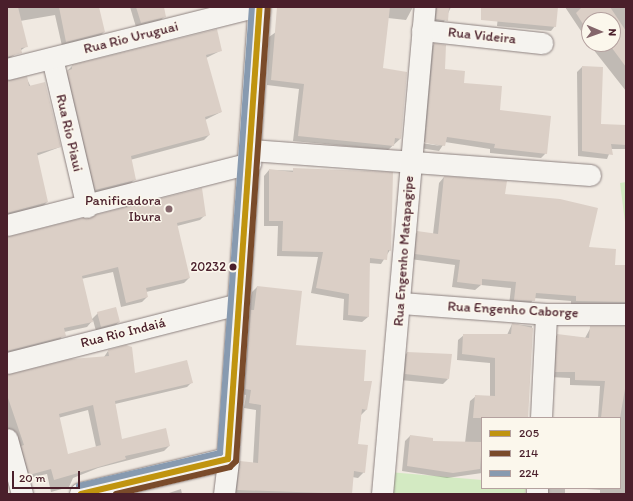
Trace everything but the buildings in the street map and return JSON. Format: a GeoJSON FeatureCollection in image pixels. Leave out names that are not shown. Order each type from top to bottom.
{"type":"FeatureCollection","features":[{"type":"Feature","properties":{"kind":"main road"},"geometry":{"type":"LineString","coordinates":[[81,494],[228,459],[251,156],[260,7]]}},
{"type":"Feature","properties":{"kind":"street","name":"Rua Rio Uruguai"},"geometry":{"type":"LineString","coordinates":[[7,70],[254,7]]}},
{"type":"Feature","properties":{"kind":"street","name":"Rua Engenho Matapagipe"},"geometry":{"type":"LineString","coordinates":[[382,494],[401,303],[411,161],[425,7]]}},
{"type":"Feature","properties":{"kind":"street","name":"Rua Videira"},"geometry":{"type":"LineString","coordinates":[[422,30],[542,43]]}},
{"type":"Feature","properties":{"kind":"street","name":"Rua Rio Piaui"},"geometry":{"type":"LineString","coordinates":[[52,58],[87,207]]}},
{"type":"Feature","properties":{"kind":"street"},"geometry":{"type":"LineString","coordinates":[[7,225],[87,207],[251,156],[411,161],[590,175]]}},
{"type":"Feature","properties":{"kind":"street","name":"Rua Engenho Caborge"},"geometry":{"type":"LineString","coordinates":[[401,303],[546,314],[626,314]]}},
{"type":"Feature","properties":{"kind":"street","name":"Rua Rio Indaiá"},"geometry":{"type":"LineString","coordinates":[[7,363],[239,304]]}},
{"type":"Feature","properties":{"kind":"street"},"geometry":{"type":"LineString","coordinates":[[541,417],[546,314]]}},
{"type":"Feature","properties":{"kind":"street"},"geometry":{"type":"LineString","coordinates":[[7,439],[22,494]]}},
{"type":"Feature","properties":{"kind":"street"},"geometry":{"type":"LineString","coordinates":[[224,494],[228,459]]}},
{"type":"Feature","properties":{"kind":"green space"},"geometry":{"type":"Polygon","coordinates":[[[626,182],[626,230],[620,183],[626,182]]]}},
{"type":"Feature","properties":{"kind":"green space"},"geometry":{"type":"Polygon","coordinates":[[[389,472],[481,480],[481,489],[526,489],[525,494],[387,494],[389,472]]]}},
{"type":"Feature","properties":{"kind":"transit line","name":"224"},"geometry":{"type":"LineString","coordinates":[[79,486],[220,453],[252,7]]}},
{"type":"Feature","properties":{"kind":"transit line","name":"205"},"geometry":{"type":"LineString","coordinates":[[228,459],[260,7]]}},
{"type":"Feature","properties":{"kind":"transit line","name":"214"},"geometry":{"type":"LineString","coordinates":[[116,494],[230,467],[236,461],[268,8]]}},
{"type":"Feature","properties":{"kind":"transit line","name":"205"},"geometry":{"type":"LineString","coordinates":[[81,494],[228,459]]}},
{"type":"Feature","properties":{"kind":"place","name":"Panificadora Ibura"},"geometry":{"type":"Point","coordinates":[169,209]}},
{"type":"Feature","properties":{"kind":"place","name":"20232"},"geometry":{"type":"Point","coordinates":[233,267]}}]}
